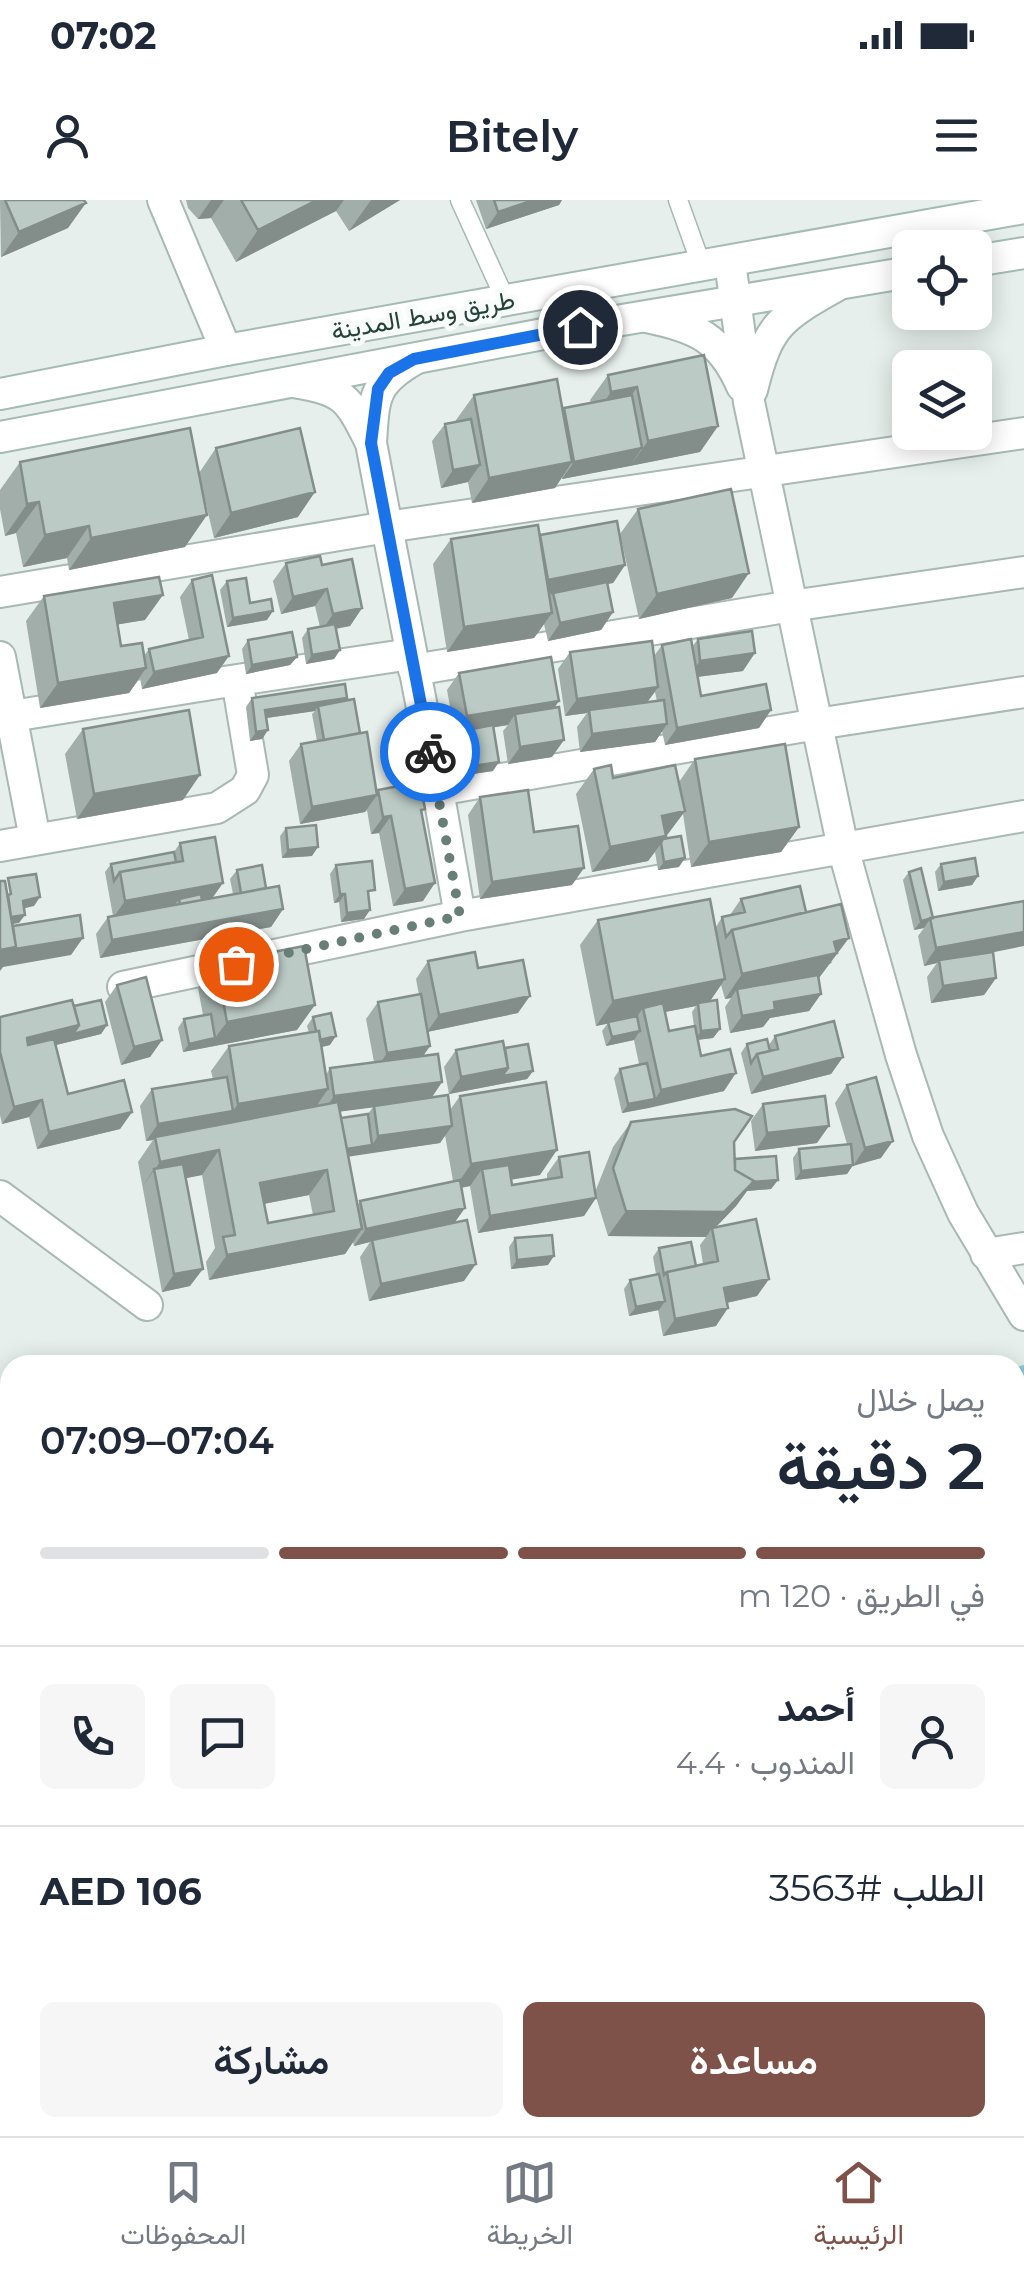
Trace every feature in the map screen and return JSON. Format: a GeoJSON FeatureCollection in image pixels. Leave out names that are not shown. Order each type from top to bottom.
{"type":"FeatureCollection","features":[{"type":"Feature","properties":{"kind":"street"},"geometry":{"type":"LineString","coordinates":[[163,200],[226,350]]}},
{"type":"Feature","properties":{"kind":"street","name":"طريق وسط المدينة"},"geometry":{"type":"LineString","coordinates":[[0,394],[1024,208]]}},
{"type":"Feature","properties":{"kind":"street"},"geometry":{"type":"LineString","coordinates":[[992,258],[1024,253]]}},
{"type":"Feature","properties":{"kind":"street"},"geometry":{"type":"LineString","coordinates":[[716,265],[736,300],[749,402],[843,848],[901,1055],[928,1136],[963,1214],[1024,1314]]}},
{"type":"Feature","properties":{"kind":"street","name":"طريق وسط المدينة"},"geometry":{"type":"LineString","coordinates":[[6,440],[643,316],[892,275]]}},
{"type":"Feature","properties":{"kind":"street"},"geometry":{"type":"LineString","coordinates":[[749,402],[759,360],[774,327],[794,310],[842,283]]}},
{"type":"Feature","properties":{"kind":"street"},"geometry":{"type":"LineString","coordinates":[[643,316],[687,325],[710,340],[734,368],[749,402]]}},
{"type":"Feature","properties":{"kind":"street"},"geometry":{"type":"LineString","coordinates":[[414,359],[389,373],[378,389],[371,443],[460,916]]}},
{"type":"Feature","properties":{"kind":"street"},"geometry":{"type":"LineString","coordinates":[[293,382],[328,388],[346,400],[371,443]]}},
{"type":"Feature","properties":{"kind":"street"},"geometry":{"type":"LineString","coordinates":[[0,592],[386,527],[1024,432]]}},
{"type":"Feature","properties":{"kind":"street"},"geometry":{"type":"LineString","coordinates":[[5,717],[238,680],[412,662],[1024,572]]}},
{"type":"Feature","properties":{"kind":"street"},"geometry":{"type":"LineString","coordinates":[[0,657],[5,717],[35,839]]}},
{"type":"Feature","properties":{"kind":"street"},"geometry":{"type":"LineString","coordinates":[[0,846],[217,808],[232,801],[253,776],[238,680]]}},
{"type":"Feature","properties":{"kind":"street"},"geometry":{"type":"LineString","coordinates":[[438,790],[1024,692]]}},
{"type":"Feature","properties":{"kind":"street"},"geometry":{"type":"LineString","coordinates":[[124,987],[460,916],[1024,816]]}},
{"type":"Feature","properties":{"kind":"street"},"geometry":{"type":"LineString","coordinates":[[0,1196],[147,1305]]}},
{"type":"Feature","properties":{"kind":"street"},"geometry":{"type":"LineString","coordinates":[[986,1254],[1024,1248]]}},
{"type":"Feature","properties":{"kind":"lane"},"geometry":{"type":"LineString","coordinates":[[460,200],[506,300]]}},
{"type":"Feature","properties":{"kind":"lane"},"geometry":{"type":"LineString","coordinates":[[678,200],[716,265]]}},
{"type":"Feature","properties":{"kind":"building"},"geometry":{"type":"Polygon","coordinates":[[[5,200],[84,200],[86,203],[19,232],[5,200]]]}},
{"type":"Feature","properties":{"kind":"building"},"geometry":{"type":"Polygon","coordinates":[[[241,200],[317,200],[258,230],[241,200]]]}},
{"type":"Feature","properties":{"kind":"building"},"geometry":{"type":"Polygon","coordinates":[[[494,200],[534,200],[498,212],[494,200]]]}},
{"type":"Feature","properties":{"kind":"building"},"geometry":{"type":"Polygon","coordinates":[[[704,355],[718,426],[648,441],[637,387],[611,392],[608,375],[704,355]]]}},
{"type":"Feature","properties":{"kind":"building"},"geometry":{"type":"Polygon","coordinates":[[[557,379],[572,462],[489,478],[474,395],[557,379]]]}},
{"type":"Feature","properties":{"kind":"building"},"geometry":{"type":"Polygon","coordinates":[[[632,395],[642,448],[574,462],[564,408],[632,395]]]}},
{"type":"Feature","properties":{"kind":"building"},"geometry":{"type":"Polygon","coordinates":[[[471,419],[480,465],[453,470],[445,424],[471,419]]]}},
{"type":"Feature","properties":{"kind":"building"},"geometry":{"type":"Polygon","coordinates":[[[190,428],[207,515],[91,538],[89,526],[45,535],[39,502],[27,504],[20,462],[190,428]]]}},
{"type":"Feature","properties":{"kind":"building"},"geometry":{"type":"Polygon","coordinates":[[[300,428],[315,492],[231,513],[216,448],[300,428]]]}},
{"type":"Feature","properties":{"kind":"building"},"geometry":{"type":"Polygon","coordinates":[[[731,489],[749,573],[657,594],[638,509],[731,489]]]}},
{"type":"Feature","properties":{"kind":"building"},"geometry":{"type":"Polygon","coordinates":[[[617,521],[625,565],[548,580],[540,535],[617,521]]]}},
{"type":"Feature","properties":{"kind":"building"},"geometry":{"type":"Polygon","coordinates":[[[538,525],[552,613],[464,627],[451,539],[538,525]]]}},
{"type":"Feature","properties":{"kind":"building"},"geometry":{"type":"Polygon","coordinates":[[[320,556],[322,565],[352,559],[362,608],[333,614],[327,589],[293,597],[286,563],[320,556]]]}},
{"type":"Feature","properties":{"kind":"building"},"geometry":{"type":"Polygon","coordinates":[[[212,575],[229,656],[154,672],[149,649],[203,637],[192,580],[212,575]]]}},
{"type":"Feature","properties":{"kind":"building"},"geometry":{"type":"Polygon","coordinates":[[[159,577],[163,595],[114,603],[121,646],[142,643],[146,668],[58,683],[44,596],[159,577]]]}},
{"type":"Feature","properties":{"kind":"building"},"geometry":{"type":"Polygon","coordinates":[[[246,578],[250,603],[271,599],[273,611],[233,618],[227,581],[246,578]]]}},
{"type":"Feature","properties":{"kind":"building"},"geometry":{"type":"Polygon","coordinates":[[[607,582],[613,612],[560,623],[553,593],[607,582]]]}},
{"type":"Feature","properties":{"kind":"building"},"geometry":{"type":"Polygon","coordinates":[[[335,624],[340,650],[312,655],[308,629],[335,624]]]}},
{"type":"Feature","properties":{"kind":"building"},"geometry":{"type":"Polygon","coordinates":[[[752,631],[755,653],[700,661],[698,639],[752,631]]]}},
{"type":"Feature","properties":{"kind":"building"},"geometry":{"type":"Polygon","coordinates":[[[292,632],[297,657],[252,665],[248,640],[292,632]]]}},
{"type":"Feature","properties":{"kind":"building"},"geometry":{"type":"Polygon","coordinates":[[[691,639],[701,696],[766,684],[771,710],[677,728],[662,645],[691,639]]]}},
{"type":"Feature","properties":{"kind":"building"},"geometry":{"type":"Polygon","coordinates":[[[652,641],[658,687],[577,699],[570,652],[652,641]]]}},
{"type":"Feature","properties":{"kind":"building"},"geometry":{"type":"Polygon","coordinates":[[[551,657],[559,701],[467,716],[459,673],[551,657]]]}},
{"type":"Feature","properties":{"kind":"building"},"geometry":{"type":"Polygon","coordinates":[[[345,684],[347,698],[265,710],[268,730],[256,732],[252,698],[345,684]]]}},
{"type":"Feature","properties":{"kind":"building"},"geometry":{"type":"Polygon","coordinates":[[[354,699],[360,733],[324,740],[318,706],[354,699]]]}},
{"type":"Feature","properties":{"kind":"building"},"geometry":{"type":"Polygon","coordinates":[[[664,700],[667,724],[592,734],[589,710],[664,700]]]}},
{"type":"Feature","properties":{"kind":"building"},"geometry":{"type":"Polygon","coordinates":[[[559,707],[564,740],[520,747],[515,714],[559,707]]]}},
{"type":"Feature","properties":{"kind":"building"},"geometry":{"type":"Polygon","coordinates":[[[189,710],[200,775],[94,794],[83,729],[189,710]]]}},
{"type":"Feature","properties":{"kind":"building"},"geometry":{"type":"Polygon","coordinates":[[[493,725],[499,762],[473,766],[467,730],[493,725]]]}},
{"type":"Feature","properties":{"kind":"building"},"geometry":{"type":"Polygon","coordinates":[[[367,732],[377,795],[312,807],[301,744],[367,732]]]}},
{"type":"Feature","properties":{"kind":"building"},"geometry":{"type":"Polygon","coordinates":[[[785,744],[799,827],[709,842],[695,759],[785,744]]]}},
{"type":"Feature","properties":{"kind":"building"},"geometry":{"type":"Polygon","coordinates":[[[611,765],[613,778],[675,765],[685,811],[662,816],[666,836],[610,847],[594,769],[611,765]]]}},
{"type":"Feature","properties":{"kind":"building"},"geometry":{"type":"Polygon","coordinates":[[[420,782],[425,809],[421,810],[435,883],[405,889],[391,816],[383,817],[378,790],[420,782]]]}},
{"type":"Feature","properties":{"kind":"building"},"geometry":{"type":"Polygon","coordinates":[[[528,790],[534,832],[578,826],[584,868],[492,882],[480,797],[528,790]]]}},
{"type":"Feature","properties":{"kind":"building"},"geometry":{"type":"Polygon","coordinates":[[[316,825],[318,847],[288,850],[286,828],[316,825]]]}},
{"type":"Feature","properties":{"kind":"building"},"geometry":{"type":"Polygon","coordinates":[[[681,836],[685,858],[664,862],[663,839],[681,836]]]}},
{"type":"Feature","properties":{"kind":"building"},"geometry":{"type":"Polygon","coordinates":[[[215,837],[223,883],[125,901],[120,872],[183,861],[180,843],[215,837]]]}},
{"type":"Feature","properties":{"kind":"building"},"geometry":{"type":"Polygon","coordinates":[[[174,852],[176,862],[120,872],[114,881],[111,864],[174,852]]]}},
{"type":"Feature","properties":{"kind":"building"},"geometry":{"type":"Polygon","coordinates":[[[975,858],[978,876],[944,882],[941,864],[975,858]]]}},
{"type":"Feature","properties":{"kind":"building"},"geometry":{"type":"Polygon","coordinates":[[[372,861],[375,890],[368,891],[370,910],[347,913],[336,865],[372,861]]]}},
{"type":"Feature","properties":{"kind":"building"},"geometry":{"type":"Polygon","coordinates":[[[262,865],[266,888],[241,893],[237,870],[262,865]]]}},
{"type":"Feature","properties":{"kind":"building"},"geometry":{"type":"Polygon","coordinates":[[[921,868],[933,918],[921,921],[909,872],[921,868]]]}},
{"type":"Feature","properties":{"kind":"building"},"geometry":{"type":"Polygon","coordinates":[[[36,874],[40,897],[23,901],[25,915],[11,917],[8,878],[36,874]]]}},
{"type":"Feature","properties":{"kind":"building"},"geometry":{"type":"Polygon","coordinates":[[[0,881],[5,881],[16,947],[0,950],[0,881]]]}},
{"type":"Feature","properties":{"kind":"building"},"geometry":{"type":"Polygon","coordinates":[[[279,886],[283,909],[112,940],[108,917],[279,886]]]}},
{"type":"Feature","properties":{"kind":"building"},"geometry":{"type":"Polygon","coordinates":[[[800,886],[806,912],[732,930],[726,937],[722,917],[745,912],[741,899],[800,886]]]}},
{"type":"Feature","properties":{"kind":"building"},"geometry":{"type":"Polygon","coordinates":[[[201,894],[202,900],[180,904],[179,899],[201,894]]]}},
{"type":"Feature","properties":{"kind":"building"},"geometry":{"type":"Polygon","coordinates":[[[710,899],[725,979],[613,1001],[598,920],[710,899]]]}},
{"type":"Feature","properties":{"kind":"building"},"geometry":{"type":"Polygon","coordinates":[[[1024,901],[1024,932],[936,948],[930,918],[1024,901]]]}},
{"type":"Feature","properties":{"kind":"building"},"geometry":{"type":"Polygon","coordinates":[[[841,904],[849,938],[834,942],[837,953],[742,974],[732,930],[841,904]]]}},
{"type":"Feature","properties":{"kind":"building"},"geometry":{"type":"Polygon","coordinates":[[[80,915],[83,938],[15,949],[13,926],[80,915]]]}},
{"type":"Feature","properties":{"kind":"building"},"geometry":{"type":"Polygon","coordinates":[[[304,946],[315,1005],[227,1022],[216,963],[304,946]]]}},
{"type":"Feature","properties":{"kind":"building"},"geometry":{"type":"Polygon","coordinates":[[[475,952],[478,968],[523,960],[530,996],[439,1015],[428,961],[475,952]]]}},
{"type":"Feature","properties":{"kind":"building"},"geometry":{"type":"Polygon","coordinates":[[[993,952],[996,978],[943,986],[939,960],[993,952]]]}},
{"type":"Feature","properties":{"kind":"building"},"geometry":{"type":"Polygon","coordinates":[[[818,975],[821,994],[774,1002],[775,1010],[742,1016],[737,989],[818,975]]]}},
{"type":"Feature","properties":{"kind":"building"},"geometry":{"type":"Polygon","coordinates":[[[146,977],[162,1040],[134,1047],[117,985],[146,977]]]}},
{"type":"Feature","properties":{"kind":"building"},"geometry":{"type":"Polygon","coordinates":[[[421,994],[430,1046],[387,1053],[378,1002],[421,994]]]}},
{"type":"Feature","properties":{"kind":"building"},"geometry":{"type":"Polygon","coordinates":[[[72,1000],[79,1025],[27,1038],[28,1045],[54,1039],[68,1094],[124,1080],[132,1112],[49,1132],[42,1100],[14,1107],[0,1052],[0,1017],[72,1000]]]}},
{"type":"Feature","properties":{"kind":"building"},"geometry":{"type":"Polygon","coordinates":[[[101,1000],[107,1025],[73,1034],[79,1025],[74,1006],[101,1000]]]}},
{"type":"Feature","properties":{"kind":"building"},"geometry":{"type":"Polygon","coordinates":[[[717,1000],[720,1029],[701,1031],[698,1003],[717,1000]]]}},
{"type":"Feature","properties":{"kind":"building"},"geometry":{"type":"Polygon","coordinates":[[[663,1003],[669,1031],[695,1026],[701,1056],[730,1049],[736,1073],[661,1090],[643,1008],[663,1003]]]}},
{"type":"Feature","properties":{"kind":"building"},"geometry":{"type":"Polygon","coordinates":[[[331,1013],[336,1036],[320,1040],[313,1017],[331,1013]]]}},
{"type":"Feature","properties":{"kind":"building"},"geometry":{"type":"Polygon","coordinates":[[[211,1014],[215,1038],[189,1044],[184,1019],[211,1014]]]}},
{"type":"Feature","properties":{"kind":"building"},"geometry":{"type":"Polygon","coordinates":[[[637,1016],[640,1031],[612,1037],[608,1022],[637,1016]]]}},
{"type":"Feature","properties":{"kind":"building"},"geometry":{"type":"Polygon","coordinates":[[[834,1021],[843,1057],[763,1077],[757,1054],[778,1049],[775,1036],[834,1021]]]}},
{"type":"Feature","properties":{"kind":"building"},"geometry":{"type":"Polygon","coordinates":[[[319,1031],[328,1089],[238,1104],[229,1046],[319,1031]]]}},
{"type":"Feature","properties":{"kind":"building"},"geometry":{"type":"Polygon","coordinates":[[[767,1039],[770,1051],[757,1054],[751,1063],[747,1044],[767,1039]]]}},
{"type":"Feature","properties":{"kind":"building"},"geometry":{"type":"Polygon","coordinates":[[[503,1041],[508,1068],[461,1077],[456,1050],[503,1041]]]}},
{"type":"Feature","properties":{"kind":"building"},"geometry":{"type":"Polygon","coordinates":[[[528,1044],[533,1071],[502,1076],[508,1068],[505,1048],[528,1044]]]}},
{"type":"Feature","properties":{"kind":"building"},"geometry":{"type":"Polygon","coordinates":[[[438,1054],[442,1082],[334,1096],[330,1068],[438,1054]]]}},
{"type":"Feature","properties":{"kind":"building"},"geometry":{"type":"Polygon","coordinates":[[[647,1063],[655,1099],[628,1104],[620,1069],[647,1063]]]}},
{"type":"Feature","properties":{"kind":"building"},"geometry":{"type":"Polygon","coordinates":[[[227,1077],[233,1111],[158,1124],[152,1089],[227,1077]]]}},
{"type":"Feature","properties":{"kind":"building"},"geometry":{"type":"Polygon","coordinates":[[[876,1077],[893,1141],[865,1148],[847,1085],[876,1077]]]}},
{"type":"Feature","properties":{"kind":"building"},"geometry":{"type":"Polygon","coordinates":[[[546,1082],[557,1150],[471,1164],[460,1096],[546,1082]]]}},
{"type":"Feature","properties":{"kind":"building"},"geometry":{"type":"Polygon","coordinates":[[[448,1095],[452,1126],[378,1136],[374,1106],[448,1095]]]}},
{"type":"Feature","properties":{"kind":"building"},"geometry":{"type":"Polygon","coordinates":[[[825,1096],[829,1126],[767,1133],[763,1104],[825,1096]]]}},
{"type":"Feature","properties":{"kind":"building"},"geometry":{"type":"Polygon","coordinates":[[[338,1102],[362,1229],[227,1255],[223,1237],[235,1235],[219,1150],[160,1162],[155,1137],[338,1102]],[[327,1170],[260,1183],[268,1223],[334,1211],[327,1170]]]}},
{"type":"Feature","properties":{"kind":"building"},"geometry":{"type":"Polygon","coordinates":[[[735,1109],[752,1116],[734,1142],[735,1170],[754,1181],[724,1212],[626,1211],[613,1168],[631,1122],[735,1109]]]}},
{"type":"Feature","properties":{"kind":"building"},"geometry":{"type":"Polygon","coordinates":[[[368,1114],[372,1145],[347,1149],[341,1118],[368,1114]]]}},
{"type":"Feature","properties":{"kind":"building"},"geometry":{"type":"Polygon","coordinates":[[[851,1144],[853,1165],[801,1171],[799,1149],[851,1144]]]}},
{"type":"Feature","properties":{"kind":"building"},"geometry":{"type":"Polygon","coordinates":[[[589,1152],[596,1198],[490,1216],[482,1169],[509,1165],[512,1185],[562,1177],[559,1157],[589,1152]]]}},
{"type":"Feature","properties":{"kind":"building"},"geometry":{"type":"Polygon","coordinates":[[[776,1156],[778,1180],[753,1182],[735,1170],[735,1159],[776,1156]]]}},
{"type":"Feature","properties":{"kind":"building"},"geometry":{"type":"Polygon","coordinates":[[[183,1164],[203,1269],[174,1274],[154,1169],[183,1164]]]}},
{"type":"Feature","properties":{"kind":"building"},"geometry":{"type":"Polygon","coordinates":[[[460,1180],[465,1208],[366,1229],[360,1201],[460,1180]]]}},
{"type":"Feature","properties":{"kind":"building"},"geometry":{"type":"Polygon","coordinates":[[[756,1219],[769,1279],[724,1288],[728,1308],[675,1319],[667,1272],[718,1261],[712,1228],[756,1219]]]}},
{"type":"Feature","properties":{"kind":"building"},"geometry":{"type":"Polygon","coordinates":[[[467,1220],[476,1264],[381,1284],[372,1240],[467,1220]]]}},
{"type":"Feature","properties":{"kind":"building"},"geometry":{"type":"Polygon","coordinates":[[[552,1235],[554,1256],[517,1260],[515,1238],[552,1235]]]}},
{"type":"Feature","properties":{"kind":"building"},"geometry":{"type":"Polygon","coordinates":[[[691,1242],[696,1266],[664,1275],[659,1248],[691,1242]]]}},
{"type":"Feature","properties":{"kind":"building"},"geometry":{"type":"Polygon","coordinates":[[[659,1274],[665,1301],[636,1307],[630,1280],[659,1274]]]}},
{"type":"Feature","properties":{"kind":"way so far"},"geometry":{"type":"LineString","coordinates":[[236,964],[460,916],[430,752]]}},
{"type":"Feature","properties":{"kind":"route"},"geometry":{"type":"LineString","coordinates":[[430,752],[371,443],[373,404],[378,389],[389,373],[414,359],[580,327]]}}]}
